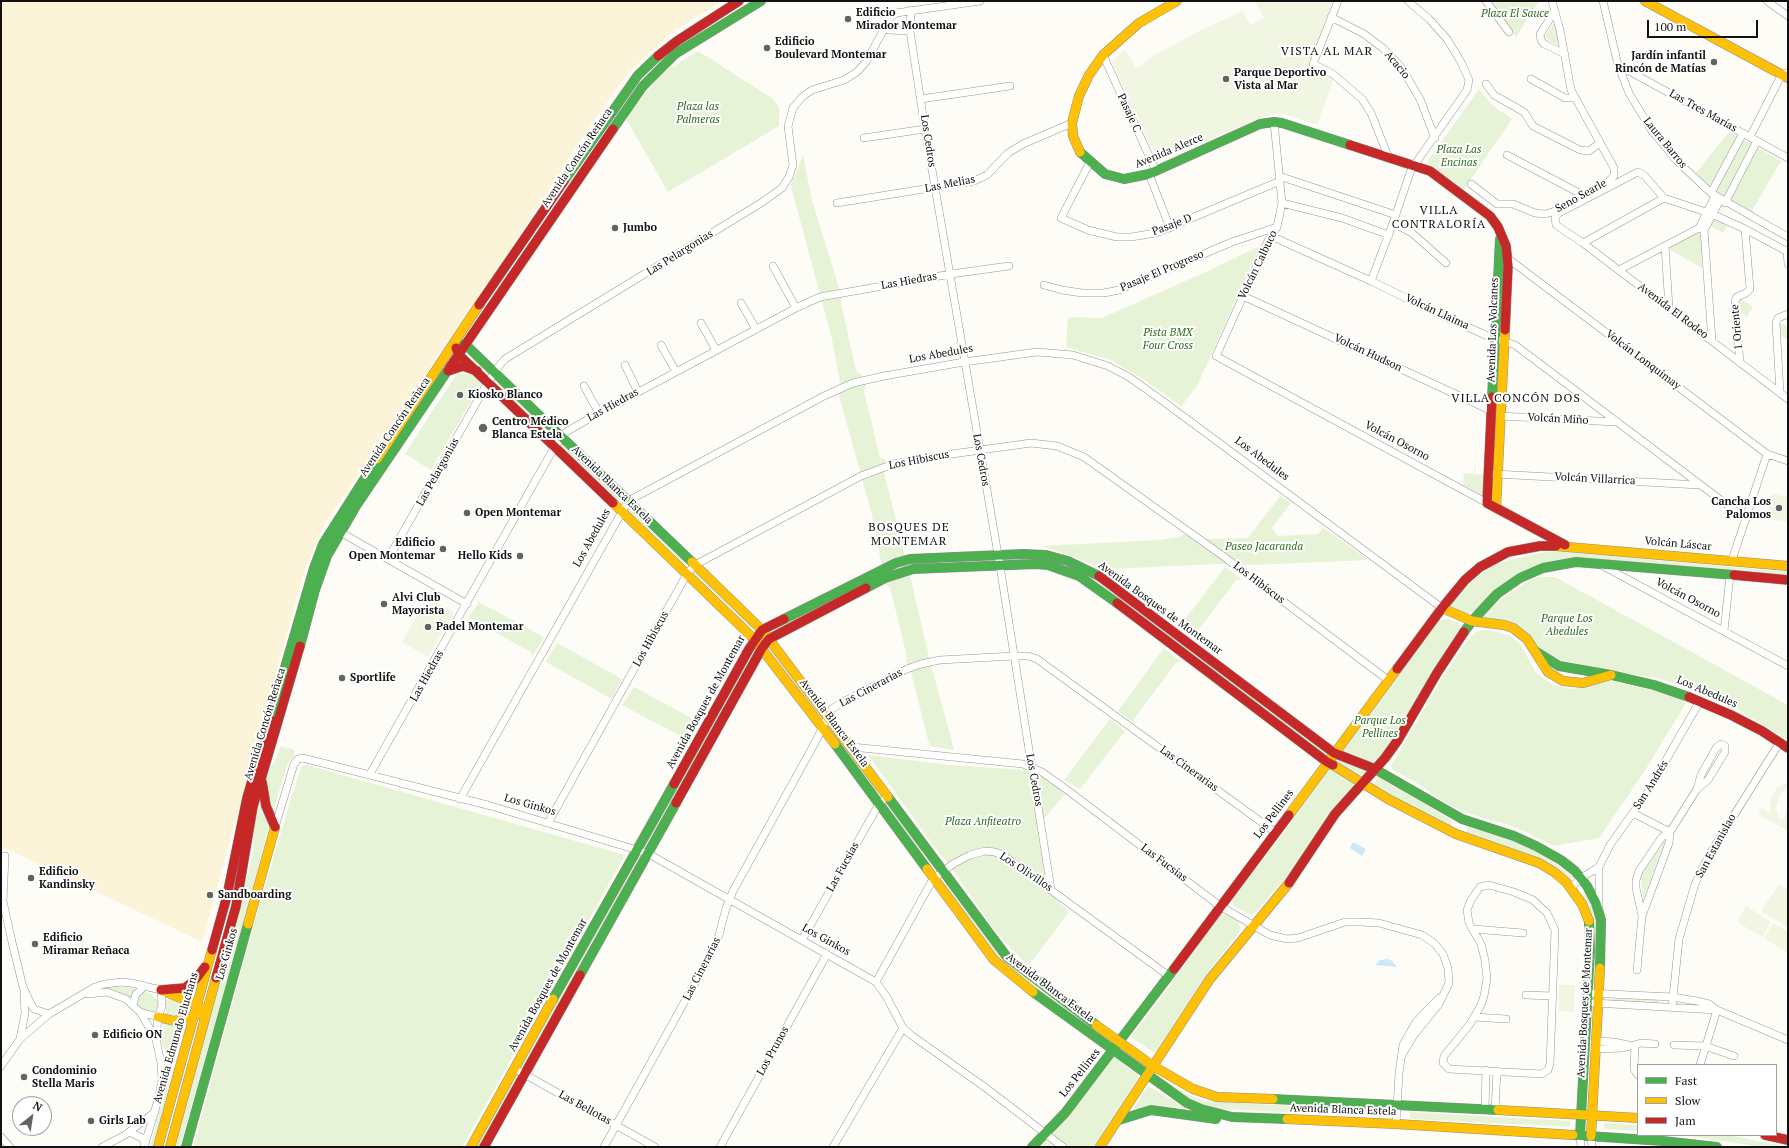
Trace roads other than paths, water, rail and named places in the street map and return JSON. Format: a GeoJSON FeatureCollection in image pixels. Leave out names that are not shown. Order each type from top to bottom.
{"type":"FeatureCollection","features":[{"type":"Feature","properties":{"kind":"street","name":"Avenida Concón Reñaca"},"geometry":{"type":"LineString","coordinates":[[210,958],[227,896],[247,798],[314,568],[323,544],[454,343],[611,112],[638,75],[677,41],[739,1]]}},
{"type":"Feature","properties":{"kind":"street","name":"Avenida Concón Reñaca"},"geometry":{"type":"LineString","coordinates":[[221,963],[236,906],[247,834],[261,778],[282,711],[317,583],[327,556],[340,532],[569,192],[643,86],[675,54],[761,1]]}},
{"type":"Feature","properties":{"kind":"street","name":"Las Pelargonias"},"geometry":{"type":"LineString","coordinates":[[388,560],[488,382],[494,372],[509,357],[761,203],[782,188],[789,177],[793,165],[788,126],[794,108],[802,97],[812,90],[844,80],[857,72],[866,62],[890,18],[896,13],[980,1]]}},
{"type":"Feature","properties":{"kind":"street","name":"Avenida Alerce"},"geometry":{"type":"LineString","coordinates":[[1176,1],[1139,24],[1103,55],[1083,85],[1072,123],[1077,145],[1090,162],[1105,174],[1114,177],[1135,178],[1153,172],[1260,124],[1274,122],[1282,123],[1414,164]]}},
{"type":"Feature","properties":{"kind":"street"},"geometry":{"type":"LineString","coordinates":[[1338,1],[1313,64],[1333,74],[1362,99],[1371,113],[1388,156]]}},
{"type":"Feature","properties":{"kind":"street"},"geometry":{"type":"LineString","coordinates":[[1371,281],[1414,164],[1435,138],[1467,90],[1469,80],[1468,74],[1454,50],[1438,29],[1408,1]]}},
{"type":"Feature","properties":{"kind":"street"},"geometry":{"type":"LineString","coordinates":[[1486,1],[1509,32]]}},
{"type":"Feature","properties":{"kind":"street","name":"Seno Searle"},"geometry":{"type":"LineString","coordinates":[[1471,184],[1497,204],[1517,205],[1540,214],[1555,211],[1610,181],[1614,176],[1614,168],[1571,90],[1565,54],[1552,1]]}},
{"type":"Feature","properties":{"kind":"street","name":"Laura Barros"},"geometry":{"type":"LineString","coordinates":[[1603,1],[1618,65],[1630,93],[1652,131],[1677,161],[1718,198],[1788,237]]}},
{"type":"Feature","properties":{"kind":"street"},"geometry":{"type":"LineString","coordinates":[[1645,1],[1786,74]]}},
{"type":"Feature","properties":{"kind":"street"},"geometry":{"type":"LineString","coordinates":[[1658,1],[1786,74]]}},
{"type":"Feature","properties":{"kind":"street"},"geometry":{"type":"LineString","coordinates":[[1767,1],[1788,16]]}},
{"type":"Feature","properties":{"kind":"street","name":"Los Cedros"},"geometry":{"type":"LineString","coordinates":[[911,10],[910,31],[925,129],[1000,566],[1051,889]]}},
{"type":"Feature","properties":{"kind":"street"},"geometry":{"type":"LineString","coordinates":[[1555,11],[1540,34],[1541,40],[1544,44],[1565,54]]}},
{"type":"Feature","properties":{"kind":"street","name":"Acacio"},"geometry":{"type":"LineString","coordinates":[[1331,17],[1364,34],[1384,49],[1401,67],[1420,99],[1435,138]]}},
{"type":"Feature","properties":{"kind":"street"},"geometry":{"type":"LineString","coordinates":[[884,28],[889,30],[910,31]]}},
{"type":"Feature","properties":{"kind":"street","name":"Pasaje C"},"geometry":{"type":"LineString","coordinates":[[1103,55],[1153,172],[1170,228]]}},
{"type":"Feature","properties":{"kind":"street","name":"Las Tres Marías"},"geometry":{"type":"LineString","coordinates":[[1618,65],[1757,141],[1785,153],[1788,158]]}},
{"type":"Feature","properties":{"kind":"street"},"geometry":{"type":"LineString","coordinates":[[1718,198],[1746,135],[1786,74]]}},
{"type":"Feature","properties":{"kind":"street"},"geometry":{"type":"LineString","coordinates":[[1531,79],[1565,98],[1575,98]]}},
{"type":"Feature","properties":{"kind":"street"},"geometry":{"type":"LineString","coordinates":[[1486,84],[1494,95],[1524,112],[1533,126],[1580,150],[1589,151],[1600,143]]}},
{"type":"Feature","properties":{"kind":"street"},"geometry":{"type":"LineString","coordinates":[[921,99],[1010,86]]}},
{"type":"Feature","properties":{"kind":"street","name":"Volcán Calbuco"},"geometry":{"type":"LineString","coordinates":[[1216,356],[1271,236],[1277,227],[1282,202],[1274,122]]}},
{"type":"Feature","properties":{"kind":"street","name":"Las Melias"},"geometry":{"type":"LineString","coordinates":[[836,203],[974,181],[987,175],[1008,153],[1023,144],[1072,123]]}},
{"type":"Feature","properties":{"kind":"street"},"geometry":{"type":"LineString","coordinates":[[864,138],[925,129]]}},
{"type":"Feature","properties":{"kind":"street"},"geometry":{"type":"LineString","coordinates":[[1712,341],[1701,229],[1718,198],[1757,141]]}},
{"type":"Feature","properties":{"kind":"street"},"geometry":{"type":"LineString","coordinates":[[1508,155],[1583,195]]}},
{"type":"Feature","properties":{"kind":"street","name":"Pasaje D"},"geometry":{"type":"LineString","coordinates":[[1090,162],[1061,218],[1088,230],[1117,236],[1144,236],[1170,228],[1279,179]]}},
{"type":"Feature","properties":{"kind":"street","name":"Avenida Los Volcanes"},"geometry":{"type":"LineString","coordinates":[[1414,164],[1430,171],[1484,211],[1498,227],[1503,257],[1500,340],[1500,416],[1493,474]]}},
{"type":"Feature","properties":{"kind":"street","name":"Avenida El Rodeo"},"geometry":{"type":"LineString","coordinates":[[1664,198],[1644,175],[1638,172],[1559,213],[1555,217],[1556,225],[1583,243],[1788,399]]}},
{"type":"Feature","properties":{"kind":"street"},"geometry":{"type":"LineString","coordinates":[[1279,179],[1396,215]]}},
{"type":"Feature","properties":{"kind":"street"},"geometry":{"type":"LineString","coordinates":[[1583,243],[1664,198],[1709,213],[1745,229],[1788,252],[1788,264]]}},
{"type":"Feature","properties":{"kind":"street"},"geometry":{"type":"LineString","coordinates":[[1282,202],[1330,215],[1389,235]]}},
{"type":"Feature","properties":{"kind":"street"},"geometry":{"type":"LineString","coordinates":[[1393,223],[1412,232],[1446,263]]}},
{"type":"Feature","properties":{"kind":"street","name":"Pasaje El Progreso"},"geometry":{"type":"LineString","coordinates":[[1044,285],[1082,293],[1104,293],[1118,290],[1232,242],[1277,227]]}},
{"type":"Feature","properties":{"kind":"street"},"geometry":{"type":"LineString","coordinates":[[1619,270],[1701,229]]}},
{"type":"Feature","properties":{"kind":"street","name":"1 Oriente"},"geometry":{"type":"LineString","coordinates":[[1740,363],[1735,301],[1737,297],[1746,293],[1750,289],[1745,229]]}},
{"type":"Feature","properties":{"kind":"street","name":"Volcán Llaima"},"geometry":{"type":"LineString","coordinates":[[1271,236],[1371,281],[1447,318],[1515,345],[1746,519]]}},
{"type":"Feature","properties":{"kind":"street"},"geometry":{"type":"LineString","coordinates":[[1665,246],[1669,308]]}},
{"type":"Feature","properties":{"kind":"street","name":"Volcán Lonquimay"},"geometry":{"type":"LineString","coordinates":[[1503,257],[1767,454],[1788,461]]}},
{"type":"Feature","properties":{"kind":"street"},"geometry":{"type":"LineString","coordinates":[[773,266],[796,308]]}},
{"type":"Feature","properties":{"kind":"street","name":"Las Hiedras"},"geometry":{"type":"LineString","coordinates":[[370,774],[555,446],[561,436],[566,432],[716,350],[820,297],[951,274],[1009,266]]}},
{"type":"Feature","properties":{"kind":"street","name":"Volcán Hudson"},"geometry":{"type":"LineString","coordinates":[[1243,296],[1492,410]]}},
{"type":"Feature","properties":{"kind":"street"},"geometry":{"type":"LineString","coordinates":[[741,303],[756,329]]}},
{"type":"Feature","properties":{"kind":"street"},"geometry":{"type":"LineString","coordinates":[[1780,393],[1776,323],[1778,318],[1788,314]]}},
{"type":"Feature","properties":{"kind":"street"},"geometry":{"type":"LineString","coordinates":[[701,323],[716,350]]}},
{"type":"Feature","properties":{"kind":"street","name":"Avenida Los Volcanes"},"geometry":{"type":"LineString","coordinates":[[1492,505],[1492,410],[1500,340]]}},
{"type":"Feature","properties":{"kind":"street"},"geometry":{"type":"LineString","coordinates":[[454,343],[466,345]]}},
{"type":"Feature","properties":{"kind":"street","name":"Avenida Blanca Estela"},"geometry":{"type":"LineString","coordinates":[[454,343],[459,354],[762,648],[823,727],[985,949],[1004,970],[1147,1076],[1187,1103],[1201,1109],[1232,1117],[1396,1124],[1580,1135],[1717,1147]]}},
{"type":"Feature","properties":{"kind":"street","name":"Avenida Blanca Estela"},"geometry":{"type":"LineString","coordinates":[[466,345],[762,630],[852,747],[1007,957],[1119,1043],[1153,1066],[1193,1089],[1217,1097],[1637,1118]]}},
{"type":"Feature","properties":{"kind":"street"},"geometry":{"type":"LineString","coordinates":[[661,345],[676,372]]}},
{"type":"Feature","properties":{"kind":"street","name":"Los Abedules"},"geometry":{"type":"LineString","coordinates":[[460,799],[621,510],[628,501],[841,387],[862,381],[1015,354],[1050,352],[1085,358],[1119,371],[1215,439],[1442,608],[1472,621],[1504,625],[1512,628],[1527,639],[1542,665],[1548,672],[1563,681],[1583,683],[1611,675]]}},
{"type":"Feature","properties":{"kind":"street","name":"Volcán Osorno"},"geometry":{"type":"LineString","coordinates":[[1216,356],[1567,546]]}},
{"type":"Feature","properties":{"kind":"street"},"geometry":{"type":"LineString","coordinates":[[625,365],[638,392]]}},
{"type":"Feature","properties":{"kind":"street"},"geometry":{"type":"LineString","coordinates":[[448,371],[463,366],[477,371]]}},
{"type":"Feature","properties":{"kind":"street"},"geometry":{"type":"LineString","coordinates":[[584,386],[599,413]]}},
{"type":"Feature","properties":{"kind":"street","name":"Volcán Miño"},"geometry":{"type":"LineString","coordinates":[[1500,416],[1616,422]]}},
{"type":"Feature","properties":{"kind":"street","name":"Los Hibiscus"},"geometry":{"type":"LineString","coordinates":[[548,822],[687,574],[695,565],[861,476],[876,469],[893,464],[1031,443],[1057,446],[1084,457],[1223,556],[1388,680]]}},
{"type":"Feature","properties":{"kind":"street"},"geometry":{"type":"LineString","coordinates":[[1732,560],[1767,454]]}},
{"type":"Feature","properties":{"kind":"street","name":"Volcán Villarrica"},"geometry":{"type":"LineString","coordinates":[[1493,474],[1700,485]]}},
{"type":"Feature","properties":{"kind":"street"},"geometry":{"type":"LineString","coordinates":[[340,532],[467,604]]}},
{"type":"Feature","properties":{"kind":"street","name":"Los Pellines"},"geometry":{"type":"LineString","coordinates":[[1032,1147],[1065,1113],[1113,1051],[1442,608],[1473,573],[1498,557],[1529,547],[1567,546]]}},
{"type":"Feature","properties":{"kind":"street","name":"Volcán Láscar"},"geometry":{"type":"LineString","coordinates":[[1567,546],[1788,566]]}},
{"type":"Feature","properties":{"kind":"street","name":"Avenida Bosques de Montemar"},"geometry":{"type":"LineString","coordinates":[[471,1147],[754,639],[762,630],[896,563],[910,559],[997,554],[1034,554],[1057,558],[1078,565],[1100,576],[1334,752],[1375,769],[1462,819],[1514,836],[1536,846],[1561,860],[1581,878],[1592,894],[1599,912],[1602,937],[1595,1045],[1591,1136],[1592,1147]]}},
{"type":"Feature","properties":{"kind":"street"},"geometry":{"type":"LineString","coordinates":[[1100,1147],[1210,980],[1294,878],[1330,820],[1341,806],[1364,783],[1398,740],[1437,673],[1472,621],[1497,594],[1520,578],[1555,565],[1576,562],[1788,580]]}},
{"type":"Feature","properties":{"kind":"street","name":"Volcán Osorno"},"geometry":{"type":"LineString","coordinates":[[1597,563],[1788,666]]}},
{"type":"Feature","properties":{"kind":"street","name":"Avenida Bosques de Montemar"},"geometry":{"type":"LineString","coordinates":[[484,1147],[762,648],[769,639],[885,578],[898,573],[913,569],[1000,566],[1048,566],[1078,576],[1176,646],[1327,762],[1342,768],[1413,813],[1456,834],[1539,863],[1554,872],[1571,888],[1582,904],[1590,923],[1588,993],[1580,1135],[1581,1147]]}},
{"type":"Feature","properties":{"kind":"street"},"geometry":{"type":"LineString","coordinates":[[1724,631],[1730,575]]}},
{"type":"Feature","properties":{"kind":"street","name":"Los Abedules"},"geometry":{"type":"LineString","coordinates":[[1535,651],[1559,666],[1611,675],[1670,690],[1700,701],[1731,715],[1788,748]]}},
{"type":"Feature","properties":{"kind":"street","name":"Las Cinerarias"},"geometry":{"type":"LineString","coordinates":[[604,1147],[711,954],[719,935],[730,900],[832,709],[907,669],[940,660],[1014,656],[1028,656],[1043,662],[1275,832]]}},
{"type":"Feature","properties":{"kind":"street","name":"San Andrés"},"geometry":{"type":"LineString","coordinates":[[1599,912],[1599,867],[1610,845],[1633,813],[1661,769],[1700,701]]}},
{"type":"Feature","properties":{"kind":"street","name":"San Estanislao"},"geometry":{"type":"LineString","coordinates":[[1672,1007],[1682,924],[1698,878],[1719,838],[1780,742]]}},
{"type":"Feature","properties":{"kind":"street"},"geometry":{"type":"LineString","coordinates":[[1642,916],[1636,888],[1637,875],[1662,837],[1670,832],[1697,789],[1701,775],[1716,748],[1721,744],[1724,746],[1725,752],[1708,780],[1697,789]]}},
{"type":"Feature","properties":{"kind":"street","name":"Las Fucsias"},"geometry":{"type":"LineString","coordinates":[[852,747],[1023,764],[1032,768],[1070,792],[1220,906],[1253,927],[1270,935],[1287,939],[1298,938],[1345,922],[1379,923],[1416,932],[1434,943],[1443,954],[1448,968],[1449,983],[1436,1009],[1414,1035],[1402,1055],[1396,1124]]}},
{"type":"Feature","properties":{"kind":"street","name":"Los Ginkos"},"geometry":{"type":"LineString","coordinates":[[186,1147],[275,827],[295,761],[303,758],[370,774],[548,822],[647,853],[876,982],[883,991],[903,1028],[1063,1147]]}},
{"type":"Feature","properties":{"kind":"street"},"geometry":{"type":"LineString","coordinates":[[261,778],[266,806],[275,827]]}},
{"type":"Feature","properties":{"kind":"street","name":"Las Fucsias"},"geometry":{"type":"LineString","coordinates":[[802,940],[879,804],[888,796]]}},
{"type":"Feature","properties":{"kind":"street"},"geometry":{"type":"LineString","coordinates":[[1633,813],[1670,832]]}},
{"type":"Feature","properties":{"kind":"street"},"geometry":{"type":"LineString","coordinates":[[1456,834],[1462,819]]}},
{"type":"Feature","properties":{"kind":"street"},"geometry":{"type":"LineString","coordinates":[[1637,970],[1642,916],[1669,843],[1670,832]]}},
{"type":"Feature","properties":{"kind":"street","name":"Los Olivillos"},"geometry":{"type":"LineString","coordinates":[[876,982],[934,879],[943,871],[975,853],[990,851],[1004,856],[1169,976]]}},
{"type":"Feature","properties":{"kind":"street"},"geometry":{"type":"LineString","coordinates":[[5,856],[3,901],[23,987],[30,1004],[34,1009],[48,1014]]}},
{"type":"Feature","properties":{"kind":"street"},"geometry":{"type":"LineString","coordinates":[[1571,888],[1581,878],[1599,867]]}},
{"type":"Feature","properties":{"kind":"street"},"geometry":{"type":"LineString","coordinates":[[1493,885],[1514,892],[1538,904],[1550,918],[1556,936],[1552,996],[1548,1070],[1542,1074],[1449,1069],[1443,1063],[1444,1056],[1474,1017],[1484,996],[1487,978],[1483,952],[1468,920],[1469,905],[1480,887],[1493,885]]}},
{"type":"Feature","properties":{"kind":"street"},"geometry":{"type":"LineString","coordinates":[[1473,929],[1523,932]]}},
{"type":"Feature","properties":{"kind":"street","name":"Los Prunos"},"geometry":{"type":"LineString","coordinates":[[720,1147],[827,954]]}},
{"type":"Feature","properties":{"kind":"street"},"geometry":{"type":"LineString","coordinates":[[161,990],[179,989],[192,983],[210,958]]}},
{"type":"Feature","properties":{"kind":"street","name":"Avenida Edmundo Eluchans"},"geometry":{"type":"LineString","coordinates":[[158,1147],[210,958]]}},
{"type":"Feature","properties":{"kind":"street","name":"Avenida Edmundo Eluchans"},"geometry":{"type":"LineString","coordinates":[[170,1147],[221,963]]}},
{"type":"Feature","properties":{"kind":"street"},"geometry":{"type":"LineString","coordinates":[[1,1066],[20,1039],[48,1014],[95,988],[121,982],[146,986],[161,990],[197,1005],[208,1013]]}},
{"type":"Feature","properties":{"kind":"street"},"geometry":{"type":"LineString","coordinates":[[133,1004],[136,994],[146,986]]}},
{"type":"Feature","properties":{"kind":"street"},"geometry":{"type":"LineString","coordinates":[[20,1039],[25,1013],[23,987]]}},
{"type":"Feature","properties":{"kind":"street"},"geometry":{"type":"LineString","coordinates":[[145,1145],[162,1080],[161,1063],[156,1039],[158,1017],[162,1006],[161,990]]}},
{"type":"Feature","properties":{"kind":"street"},"geometry":{"type":"LineString","coordinates":[[85,994],[107,992],[116,994],[133,1004],[140,1012],[156,1039]]}},
{"type":"Feature","properties":{"kind":"street"},"geometry":{"type":"LineString","coordinates":[[1588,993],[1672,997],[1703,1002],[1717,1010],[1788,1040]]}},
{"type":"Feature","properties":{"kind":"street"},"geometry":{"type":"LineString","coordinates":[[1526,995],[1552,996]]}},
{"type":"Feature","properties":{"kind":"street"},"geometry":{"type":"LineString","coordinates":[[1587,1003],[1717,1010]]}},
{"type":"Feature","properties":{"kind":"street"},"geometry":{"type":"LineString","coordinates":[[1700,1064],[1717,1010]]}},
{"type":"Feature","properties":{"kind":"street"},"geometry":{"type":"LineString","coordinates":[[140,1012],[174,1021],[208,1013]]}},
{"type":"Feature","properties":{"kind":"street"},"geometry":{"type":"LineString","coordinates":[[1474,1017],[1506,1019]]}},
{"type":"Feature","properties":{"kind":"street"},"geometry":{"type":"LineString","coordinates":[[174,1021],[183,1032],[187,1044]]}},
{"type":"Feature","properties":{"kind":"street"},"geometry":{"type":"LineString","coordinates":[[836,1146],[903,1028]]}},
{"type":"Feature","properties":{"kind":"street"},"geometry":{"type":"LineString","coordinates":[[1595,1045],[1618,1048],[1641,1043],[1655,1044]]}},
{"type":"Feature","properties":{"kind":"street"},"geometry":{"type":"LineString","coordinates":[[1631,1045],[1634,1069],[1637,1074]]}},
{"type":"Feature","properties":{"kind":"street"},"geometry":{"type":"LineString","coordinates":[[1674,1045],[1705,1046],[1734,1056]]}},
{"type":"Feature","properties":{"kind":"street","name":"Las Bellotas"},"geometry":{"type":"LineString","coordinates":[[515,1069],[655,1147]]}},
{"type":"Feature","properties":{"kind":"street"},"geometry":{"type":"LineString","coordinates":[[1486,1070],[1490,1110]]}},
{"type":"Feature","properties":{"kind":"street"},"geometry":{"type":"LineString","coordinates":[[1490,1110],[1497,1071]]}},
{"type":"Feature","properties":{"kind":"street"},"geometry":{"type":"LineString","coordinates":[[1119,1120],[1151,1110],[1216,1119],[1232,1117]]}},
{"type":"Feature","properties":{"kind":"street"},"geometry":{"type":"LineString","coordinates":[[102,1147],[129,1132],[154,1112]]}},
{"type":"Feature","properties":{"kind":"street"},"geometry":{"type":"LineString","coordinates":[[129,1132],[142,1138],[145,1145]]}},
{"type":"Feature","properties":{"kind":"street"},"geometry":{"type":"LineString","coordinates":[[1770,1136],[1788,1140]]}},
{"type":"Feature","properties":{"kind":"street"},"geometry":{"type":"LineString","coordinates":[[1,1138],[10,1147]]}},
{"type":"Feature","properties":{"kind":"water"},"geometry":{"type":"Polygon","coordinates":[[[1353,842],[1366,849],[1362,856],[1350,848],[1353,842]]]}},
{"type":"Feature","properties":{"kind":"water"},"geometry":{"type":"Polygon","coordinates":[[[1388,959],[1397,967],[1375,965],[1380,960],[1388,959]]]}},
{"type":"Feature","properties":{"kind":"place","name":"Edificio Mirador Montemar"},"geometry":{"type":"Point","coordinates":[848,19]}},
{"type":"Feature","properties":{"kind":"place","name":"Edificio Boulevard Montemar"},"geometry":{"type":"Point","coordinates":[767,48]}},
{"type":"Feature","properties":{"kind":"place","name":"Jardín infantil Rincón de Matías"},"geometry":{"type":"Point","coordinates":[1714,62]}},
{"type":"Feature","properties":{"kind":"place","name":"Parque Deportivo Vista al Mar"},"geometry":{"type":"Point","coordinates":[1226,79]}},
{"type":"Feature","properties":{"kind":"place","name":"Jumbo"},"geometry":{"type":"Point","coordinates":[615,228]}},
{"type":"Feature","properties":{"kind":"place","name":"Kiosko Blanco"},"geometry":{"type":"Point","coordinates":[460,395]}},
{"type":"Feature","properties":{"kind":"place","name":"Centro Médico Blanca Estela"},"geometry":{"type":"Point","coordinates":[483,428]}},
{"type":"Feature","properties":{"kind":"place","name":"Cancha Los Palomos"},"geometry":{"type":"Point","coordinates":[1779,508]}},
{"type":"Feature","properties":{"kind":"place","name":"Open Montemar"},"geometry":{"type":"Point","coordinates":[467,513]}},
{"type":"Feature","properties":{"kind":"place","name":"Edificio Open Montemar"},"geometry":{"type":"Point","coordinates":[443,549]}},
{"type":"Feature","properties":{"kind":"place","name":"Hello Kids"},"geometry":{"type":"Point","coordinates":[520,556]}},
{"type":"Feature","properties":{"kind":"place","name":"Alvi Club Mayorista"},"geometry":{"type":"Point","coordinates":[384,604]}},
{"type":"Feature","properties":{"kind":"place","name":"Padel Montemar"},"geometry":{"type":"Point","coordinates":[428,627]}},
{"type":"Feature","properties":{"kind":"place","name":"Sportlife"},"geometry":{"type":"Point","coordinates":[342,678]}},
{"type":"Feature","properties":{"kind":"place","name":"Edificio Kandinsky"},"geometry":{"type":"Point","coordinates":[31,878]}},
{"type":"Feature","properties":{"kind":"place","name":"Sandboarding"},"geometry":{"type":"Point","coordinates":[210,895]}},
{"type":"Feature","properties":{"kind":"place","name":"Edificio Miramar Reñaca"},"geometry":{"type":"Point","coordinates":[35,944]}},
{"type":"Feature","properties":{"kind":"place","name":"Edificio ON"},"geometry":{"type":"Point","coordinates":[95,1035]}},
{"type":"Feature","properties":{"kind":"place","name":"Condominio Stella Maris"},"geometry":{"type":"Point","coordinates":[24,1077]}},
{"type":"Feature","properties":{"kind":"place","name":"Girls Lab"},"geometry":{"type":"Point","coordinates":[91,1121]}},
{"type":"Feature","properties":{"kind":"district","name":"VISTA AL MAR"},"geometry":{"type":"Point","coordinates":[1327,52]}},
{"type":"Feature","properties":{"kind":"district","name":"VILLA CONTRALORÍA"},"geometry":{"type":"Point","coordinates":[1439,218]}},
{"type":"Feature","properties":{"kind":"district","name":"VILLA CONCÓN DOS"},"geometry":{"type":"Point","coordinates":[1516,399]}},
{"type":"Feature","properties":{"kind":"district","name":"BOSQUES DE MONTEMAR"},"geometry":{"type":"Point","coordinates":[909,535]}},
{"type":"Feature","properties":{"kind":"park label","name":"Plaza El Sauce"},"geometry":{"type":"Point","coordinates":[1515,14]}},
{"type":"Feature","properties":{"kind":"park label","name":"Plaza las Palmeras"},"geometry":{"type":"Point","coordinates":[698,113]}},
{"type":"Feature","properties":{"kind":"park label","name":"Plaza Las Encinas"},"geometry":{"type":"Point","coordinates":[1459,156]}},
{"type":"Feature","properties":{"kind":"park label","name":"Pista BMX Four Cross"},"geometry":{"type":"Point","coordinates":[1168,339]}},
{"type":"Feature","properties":{"kind":"park label","name":"Paseo Jacaranda"},"geometry":{"type":"Point","coordinates":[1264,547]}},
{"type":"Feature","properties":{"kind":"park label","name":"Parque Los Abedules"},"geometry":{"type":"Point","coordinates":[1567,625]}},
{"type":"Feature","properties":{"kind":"park label","name":"Parque Los Pellines"},"geometry":{"type":"Point","coordinates":[1380,727]}},
{"type":"Feature","properties":{"kind":"park label","name":"Plaza Anfiteatro"},"geometry":{"type":"Point","coordinates":[983,822]}}]}
